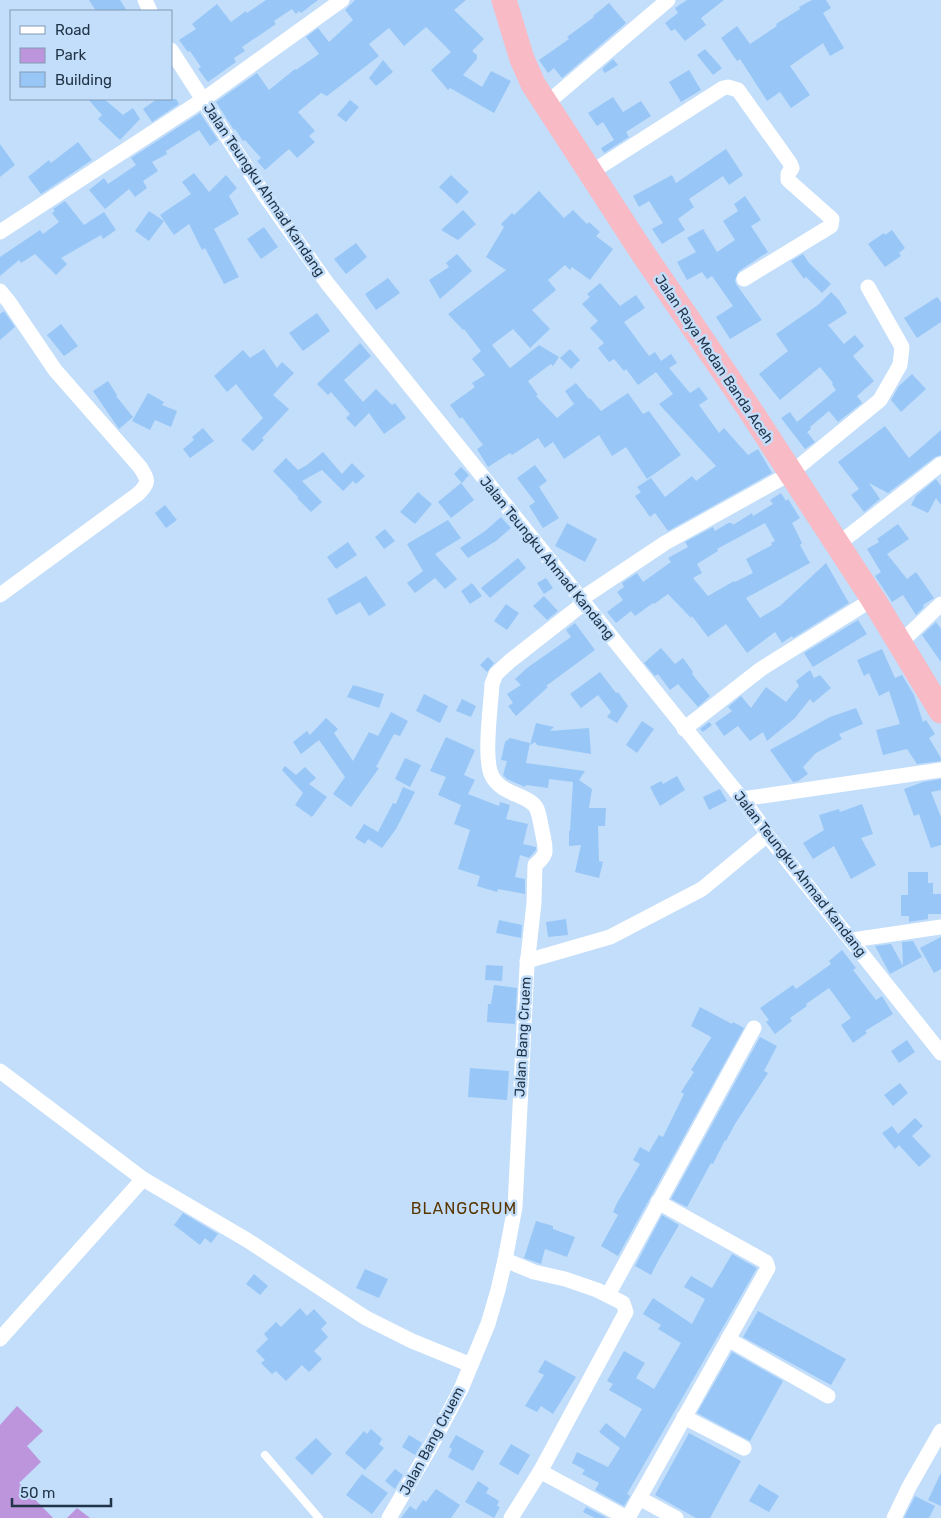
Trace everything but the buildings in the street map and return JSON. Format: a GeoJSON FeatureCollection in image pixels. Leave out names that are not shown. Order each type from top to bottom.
{"type":"FeatureCollection","features":[{"type":"Feature","properties":{"kind":"highway","name":"Jalan Raya Medan Banda Aceh"},"geometry":{"type":"LineString","coordinates":[[504,0],[522,60],[533,84],[642,252],[748,407],[873,599],[941,711]]}},
{"type":"Feature","properties":{"kind":"street"},"geometry":{"type":"LineString","coordinates":[[0,232],[204,99],[342,0]]}},
{"type":"Feature","properties":{"kind":"street"},"geometry":{"type":"LineString","coordinates":[[546,104],[668,0]]}},
{"type":"Feature","properties":{"kind":"street","name":"Jalan Teungku Ahmad Kandang"},"geometry":{"type":"LineString","coordinates":[[172,51],[265,196],[326,283],[742,800],[763,827],[766,835],[941,1053]]}},
{"type":"Feature","properties":{"kind":"street"},"geometry":{"type":"LineString","coordinates":[[590,173],[723,88],[738,90],[790,163],[792,168],[788,174],[788,180],[832,219],[831,226],[744,279]]}},
{"type":"Feature","properties":{"kind":"street","name":"Jalan Bang Cruem"},"geometry":{"type":"LineString","coordinates":[[388,1518],[431,1446],[471,1365],[488,1324],[505,1260],[515,1207],[527,960],[534,903],[535,865],[545,857],[546,849],[536,807],[524,797],[505,791],[492,776],[488,758],[492,684],[496,674],[510,661],[582,601],[665,543],[791,473],[880,400],[900,365],[902,347],[868,287]]}},
{"type":"Feature","properties":{"kind":"street"},"geometry":{"type":"LineString","coordinates":[[0,291],[55,370],[140,467],[148,481],[138,494],[7,590]]}},
{"type":"Feature","properties":{"kind":"street"},"geometry":{"type":"LineString","coordinates":[[837,545],[941,464]]}},
{"type":"Feature","properties":{"kind":"street"},"geometry":{"type":"LineString","coordinates":[[684,728],[762,669],[873,599]]}},
{"type":"Feature","properties":{"kind":"street"},"geometry":{"type":"LineString","coordinates":[[900,643],[941,604]]}},
{"type":"Feature","properties":{"kind":"street"},"geometry":{"type":"LineString","coordinates":[[742,800],[941,770]]}},
{"type":"Feature","properties":{"kind":"street"},"geometry":{"type":"LineString","coordinates":[[527,960],[610,937],[702,889],[766,835]]}},
{"type":"Feature","properties":{"kind":"street"},"geometry":{"type":"LineString","coordinates":[[852,940],[941,927]]}},
{"type":"Feature","properties":{"kind":"street"},"geometry":{"type":"LineString","coordinates":[[608,1295],[754,1028]]}},
{"type":"Feature","properties":{"kind":"street"},"geometry":{"type":"LineString","coordinates":[[0,1071],[143,1179],[247,1240],[366,1318],[412,1341],[471,1365]]}},
{"type":"Feature","properties":{"kind":"street"},"geometry":{"type":"LineString","coordinates":[[0,1339],[143,1179]]}},
{"type":"Feature","properties":{"kind":"street"},"geometry":{"type":"LineString","coordinates":[[541,1470],[628,1518],[768,1268],[766,1262],[658,1202]]}},
{"type":"Feature","properties":{"kind":"street"},"geometry":{"type":"LineString","coordinates":[[505,1260],[534,1272],[565,1279],[608,1295],[624,1303],[626,1312],[541,1470],[511,1518]]}},
{"type":"Feature","properties":{"kind":"street"},"geometry":{"type":"LineString","coordinates":[[728,1339],[828,1396]]}},
{"type":"Feature","properties":{"kind":"street"},"geometry":{"type":"LineString","coordinates":[[684,1417],[744,1448]]}},
{"type":"Feature","properties":{"kind":"street"},"geometry":{"type":"LineString","coordinates":[[894,1518],[909,1487],[941,1432]]}},
{"type":"Feature","properties":{"kind":"street"},"geometry":{"type":"LineString","coordinates":[[639,1498],[676,1518]]}},
{"type":"Feature","properties":{"kind":"lane"},"geometry":{"type":"LineString","coordinates":[[265,1455],[320,1518]]}},
{"type":"Feature","properties":{"kind":"green space"},"geometry":{"type":"Polygon","coordinates":[[[17,1406],[43,1431],[27,1446],[41,1462],[19,1483],[53,1518],[0,1518],[0,1425],[17,1406]]]}},
{"type":"Feature","properties":{"kind":"green space"},"geometry":{"type":"Polygon","coordinates":[[[77,1508],[90,1518],[67,1518],[77,1508]]]}},
{"type":"Feature","properties":{"kind":"district","name":"BLANGCRUM"},"geometry":{"type":"Point","coordinates":[464,1208]}}]}
